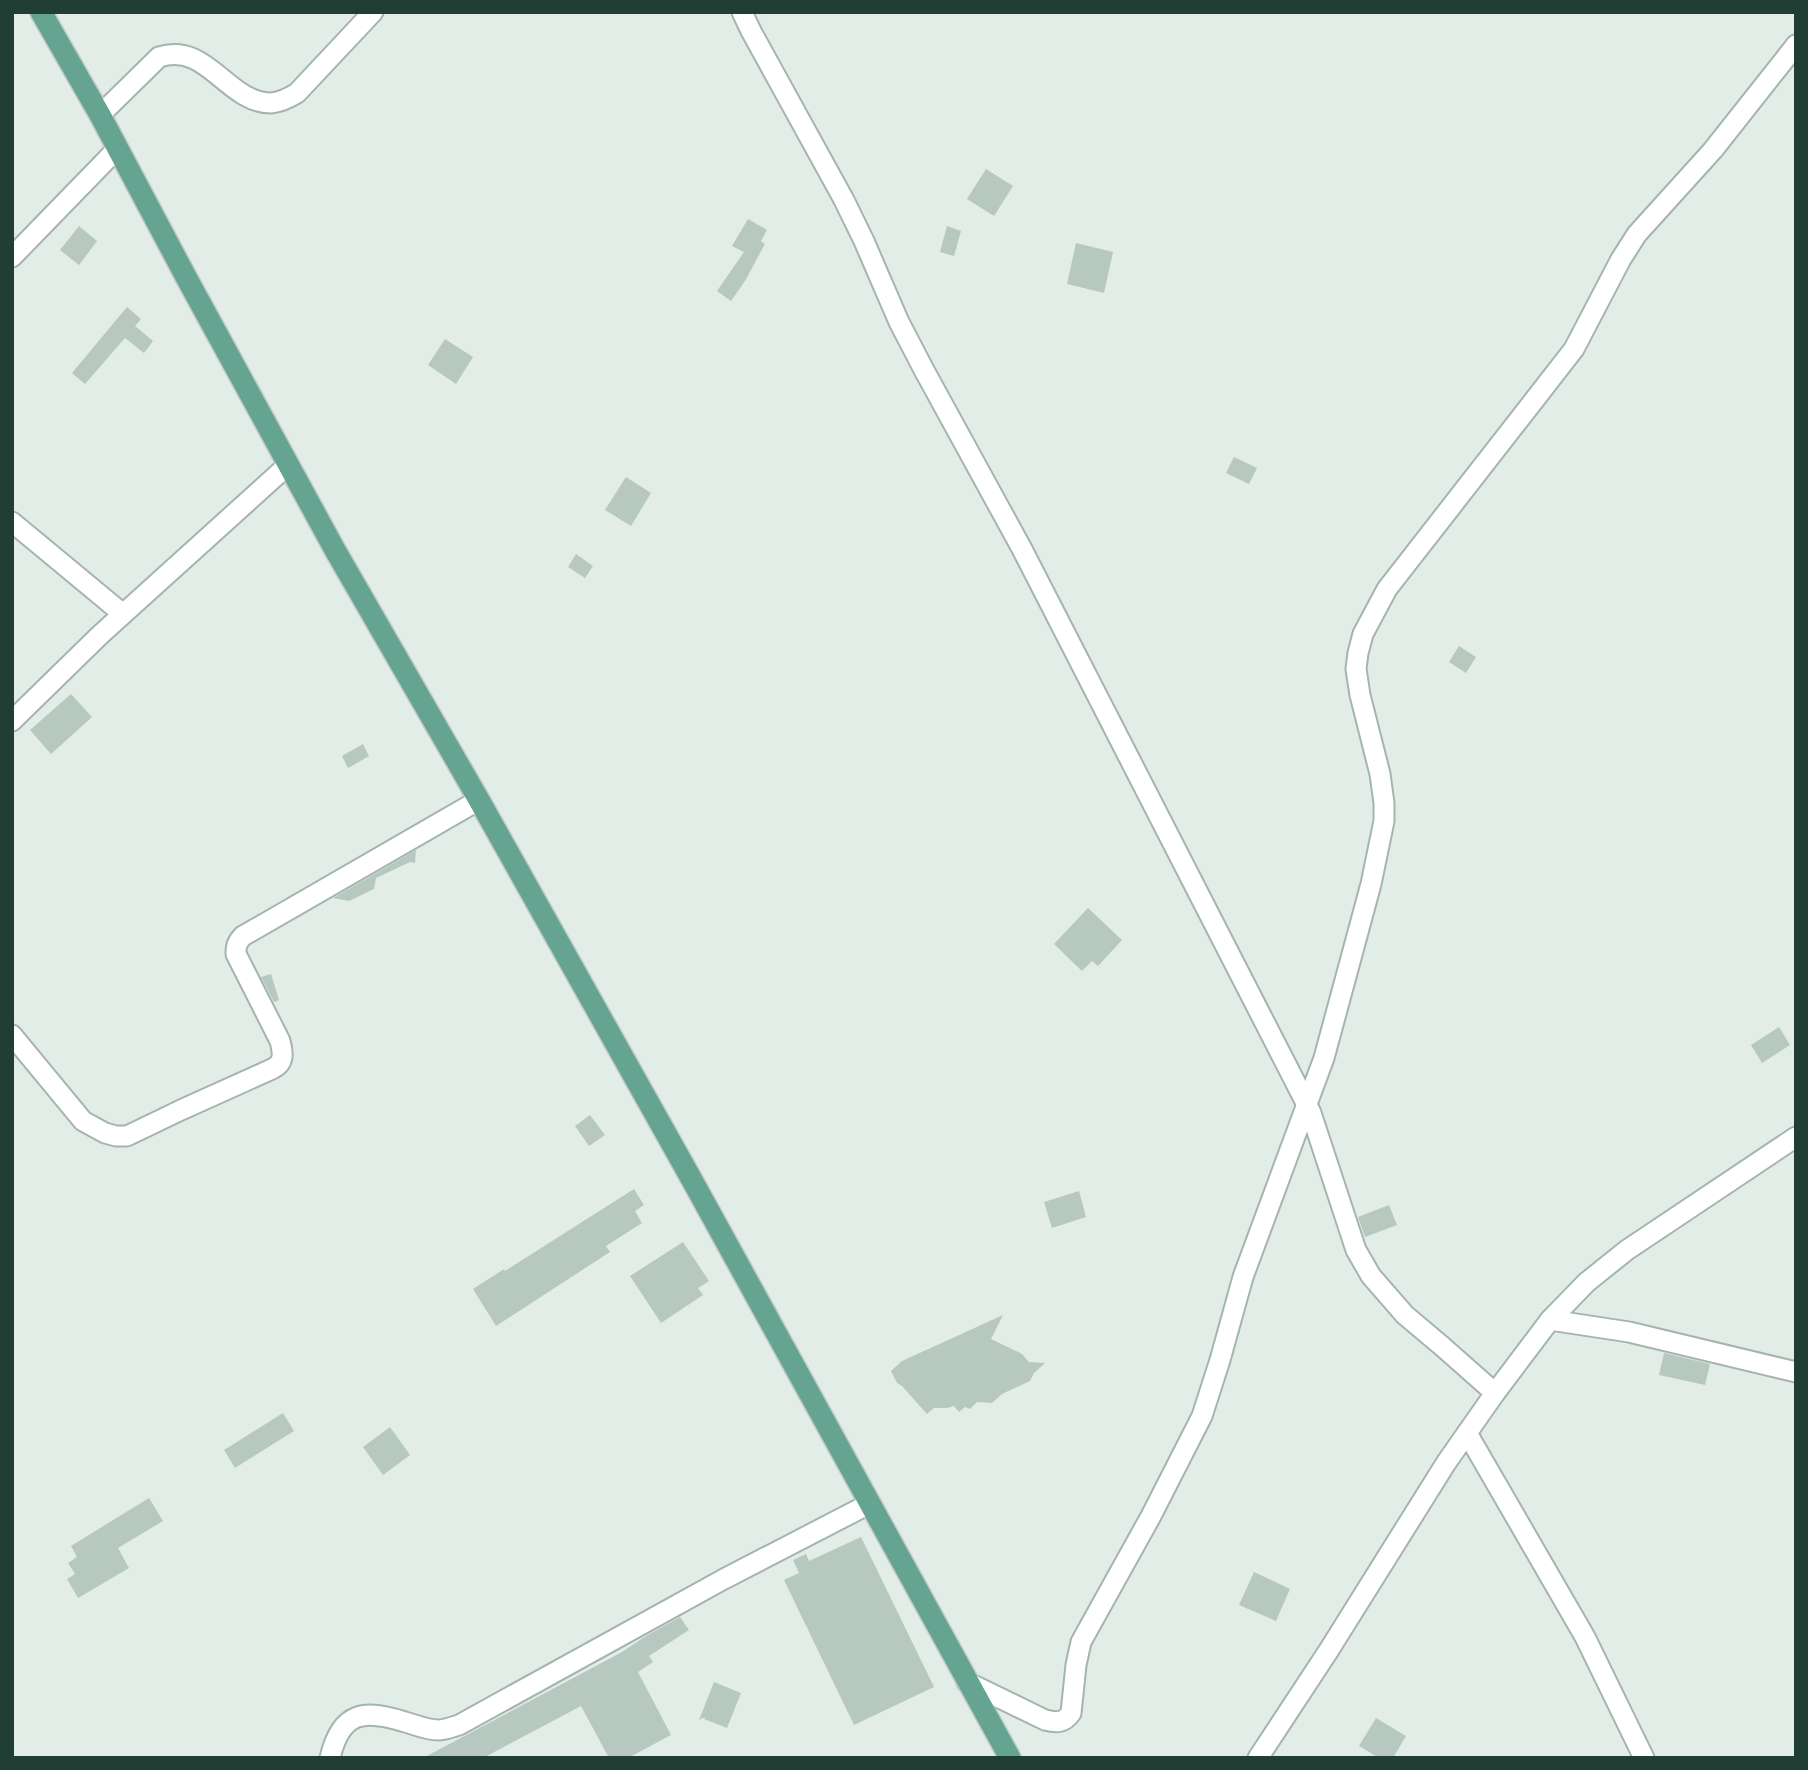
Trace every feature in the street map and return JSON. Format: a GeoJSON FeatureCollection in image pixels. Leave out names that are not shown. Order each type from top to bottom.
{"type":"FeatureCollection","features":[{"type":"Feature","properties":{"kind":"main road"},"geometry":{"type":"LineString","coordinates":[[41,12],[288,465],[692,1180],[1010,1758]]}},
{"type":"Feature","properties":{"kind":"street"},"geometry":{"type":"LineString","coordinates":[[100,116],[159,57],[170,53],[199,61],[252,98],[271,103],[283,100],[297,93],[373,12]]}},
{"type":"Feature","properties":{"kind":"street"},"geometry":{"type":"LineString","coordinates":[[742,12],[844,200],[899,322],[1022,548],[1307,1105],[1356,1250],[1371,1276],[1405,1315],[1495,1393]]}},
{"type":"Feature","properties":{"kind":"street"},"geometry":{"type":"LineString","coordinates":[[967,1682],[1045,1720],[1061,1722],[1067,1718],[1071,1713],[1081,1642],[1151,1516],[1202,1416],[1243,1277],[1324,1058],[1371,884],[1384,821],[1380,774],[1356,669],[1363,634],[1387,589],[1574,349],[1621,258],[1637,234],[1713,150],[1796,45]]}},
{"type":"Feature","properties":{"kind":"street"},"geometry":{"type":"LineString","coordinates":[[12,257],[117,149]]}},
{"type":"Feature","properties":{"kind":"street"},"geometry":{"type":"LineString","coordinates":[[12,721],[123,614],[288,465]]}},
{"type":"Feature","properties":{"kind":"street"},"geometry":{"type":"LineString","coordinates":[[12,522],[123,614]]}},
{"type":"Feature","properties":{"kind":"street"},"geometry":{"type":"LineString","coordinates":[[12,1035],[83,1121],[116,1136],[127,1136],[279,1066],[283,1052],[280,1041],[236,954],[238,940],[479,800]]}},
{"type":"Feature","properties":{"kind":"street"},"geometry":{"type":"LineString","coordinates":[[1258,1758],[1446,1463],[1550,1320],[1587,1282],[1627,1250],[1796,1137]]}},
{"type":"Feature","properties":{"kind":"street"},"geometry":{"type":"LineString","coordinates":[[1550,1320],[1629,1332],[1796,1373]]}},
{"type":"Feature","properties":{"kind":"street"},"geometry":{"type":"LineString","coordinates":[[1468,1433],[1585,1637],[1644,1758]]}},
{"type":"Feature","properties":{"kind":"street"},"geometry":{"type":"LineString","coordinates":[[330,1758],[338,1734],[354,1717],[366,1714],[390,1717],[434,1730],[459,1725],[724,1578],[869,1504]]}},
{"type":"Feature","properties":{"kind":"building"},"geometry":{"type":"Polygon","coordinates":[[[986,169],[1013,186],[994,216],[967,199],[986,169]]]}},
{"type":"Feature","properties":{"kind":"building"},"geometry":{"type":"Polygon","coordinates":[[[748,219],[767,230],[761,241],[765,244],[731,301],[717,291],[744,252],[732,246],[748,219]]]}},
{"type":"Feature","properties":{"kind":"building"},"geometry":{"type":"Polygon","coordinates":[[[79,226],[97,241],[79,265],[60,250],[79,226]]]}},
{"type":"Feature","properties":{"kind":"building"},"geometry":{"type":"Polygon","coordinates":[[[947,226],[961,231],[954,256],[940,252],[947,226]]]}},
{"type":"Feature","properties":{"kind":"building"},"geometry":{"type":"Polygon","coordinates":[[[1076,243],[1113,252],[1104,293],[1067,284],[1076,243]]]}},
{"type":"Feature","properties":{"kind":"building"},"geometry":{"type":"Polygon","coordinates":[[[127,307],[141,319],[135,326],[153,341],[144,353],[125,338],[85,384],[72,373],[127,307]]]}},
{"type":"Feature","properties":{"kind":"building"},"geometry":{"type":"Polygon","coordinates":[[[445,339],[473,357],[456,384],[428,365],[445,339]]]}},
{"type":"Feature","properties":{"kind":"building"},"geometry":{"type":"Polygon","coordinates":[[[1234,457],[1257,468],[1249,484],[1226,473],[1234,457]]]}},
{"type":"Feature","properties":{"kind":"building"},"geometry":{"type":"Polygon","coordinates":[[[626,477],[651,493],[631,526],[605,510],[626,477]]]}},
{"type":"Feature","properties":{"kind":"building"},"geometry":{"type":"Polygon","coordinates":[[[576,554],[593,566],[585,578],[568,567],[576,554]]]}},
{"type":"Feature","properties":{"kind":"building"},"geometry":{"type":"Polygon","coordinates":[[[1459,646],[1476,657],[1466,673],[1449,662],[1459,646]]]}},
{"type":"Feature","properties":{"kind":"building"},"geometry":{"type":"Polygon","coordinates":[[[71,694],[92,717],[51,754],[30,730],[71,694]]]}},
{"type":"Feature","properties":{"kind":"building"},"geometry":{"type":"Polygon","coordinates":[[[363,744],[369,756],[348,768],[342,756],[363,744]]]}},
{"type":"Feature","properties":{"kind":"building"},"geometry":{"type":"Polygon","coordinates":[[[416,850],[415,863],[410,862],[376,878],[374,889],[349,901],[333,898],[416,850]]]}},
{"type":"Feature","properties":{"kind":"building"},"geometry":{"type":"Polygon","coordinates":[[[1088,908],[1122,940],[1098,966],[1092,961],[1082,971],[1054,944],[1088,908]]]}},
{"type":"Feature","properties":{"kind":"building"},"geometry":{"type":"Polygon","coordinates":[[[271,974],[279,1000],[274,1002],[261,977],[271,974]]]}},
{"type":"Feature","properties":{"kind":"building"},"geometry":{"type":"Polygon","coordinates":[[[1779,1027],[1790,1045],[1762,1063],[1751,1045],[1779,1027]]]}},
{"type":"Feature","properties":{"kind":"building"},"geometry":{"type":"Polygon","coordinates":[[[590,1115],[605,1135],[589,1146],[575,1126],[590,1115]]]}},
{"type":"Feature","properties":{"kind":"building"},"geometry":{"type":"Polygon","coordinates":[[[634,1189],[644,1205],[635,1211],[642,1223],[606,1246],[610,1252],[496,1326],[473,1289],[634,1189]]]}},
{"type":"Feature","properties":{"kind":"building"},"geometry":{"type":"Polygon","coordinates":[[[1079,1191],[1086,1217],[1052,1228],[1044,1202],[1079,1191]]]}},
{"type":"Feature","properties":{"kind":"building"},"geometry":{"type":"Polygon","coordinates":[[[1389,1205],[1397,1225],[1365,1237],[1358,1217],[1389,1205]]]}},
{"type":"Feature","properties":{"kind":"building"},"geometry":{"type":"Polygon","coordinates":[[[683,1242],[709,1281],[698,1288],[703,1295],[661,1323],[630,1276],[683,1242]]]}},
{"type":"Feature","properties":{"kind":"building"},"geometry":{"type":"Polygon","coordinates":[[[1003,1315],[991,1339],[1022,1354],[1029,1362],[1045,1363],[1030,1381],[1002,1394],[992,1403],[977,1402],[970,1409],[965,1407],[959,1412],[954,1406],[934,1408],[927,1414],[897,1383],[891,1371],[902,1361],[1003,1315]]]}},
{"type":"Feature","properties":{"kind":"building"},"geometry":{"type":"Polygon","coordinates":[[[1664,1353],[1710,1364],[1705,1385],[1659,1375],[1664,1353]]]}},
{"type":"Feature","properties":{"kind":"building"},"geometry":{"type":"Polygon","coordinates":[[[283,1413],[294,1431],[235,1468],[224,1450],[283,1413]]]}},
{"type":"Feature","properties":{"kind":"building"},"geometry":{"type":"Polygon","coordinates":[[[390,1427],[410,1455],[383,1475],[363,1447],[390,1427]]]}},
{"type":"Feature","properties":{"kind":"building"},"geometry":{"type":"Polygon","coordinates":[[[149,1498],[163,1521],[118,1548],[129,1568],[78,1598],[67,1579],[75,1574],[68,1563],[77,1557],[71,1546],[149,1498]]]}},
{"type":"Feature","properties":{"kind":"building"},"geometry":{"type":"Polygon","coordinates":[[[861,1537],[934,1687],[854,1725],[784,1580],[799,1573],[793,1560],[806,1554],[809,1561],[861,1537]]]}},
{"type":"Feature","properties":{"kind":"building"},"geometry":{"type":"Polygon","coordinates":[[[1254,1572],[1290,1589],[1276,1621],[1239,1605],[1254,1572]]]}},
{"type":"Feature","properties":{"kind":"building"},"geometry":{"type":"Polygon","coordinates":[[[680,1617],[689,1630],[649,1656],[653,1662],[638,1672],[671,1735],[628,1758],[609,1758],[581,1706],[483,1758],[423,1758],[622,1652],[680,1617]]]}},
{"type":"Feature","properties":{"kind":"building"},"geometry":{"type":"Polygon","coordinates":[[[714,1682],[741,1693],[727,1728],[704,1719],[705,1717],[699,1720],[714,1682]]]}},
{"type":"Feature","properties":{"kind":"building"},"geometry":{"type":"Polygon","coordinates":[[[1376,1718],[1406,1736],[1393,1758],[1379,1758],[1359,1746],[1376,1718]]]}}]}
